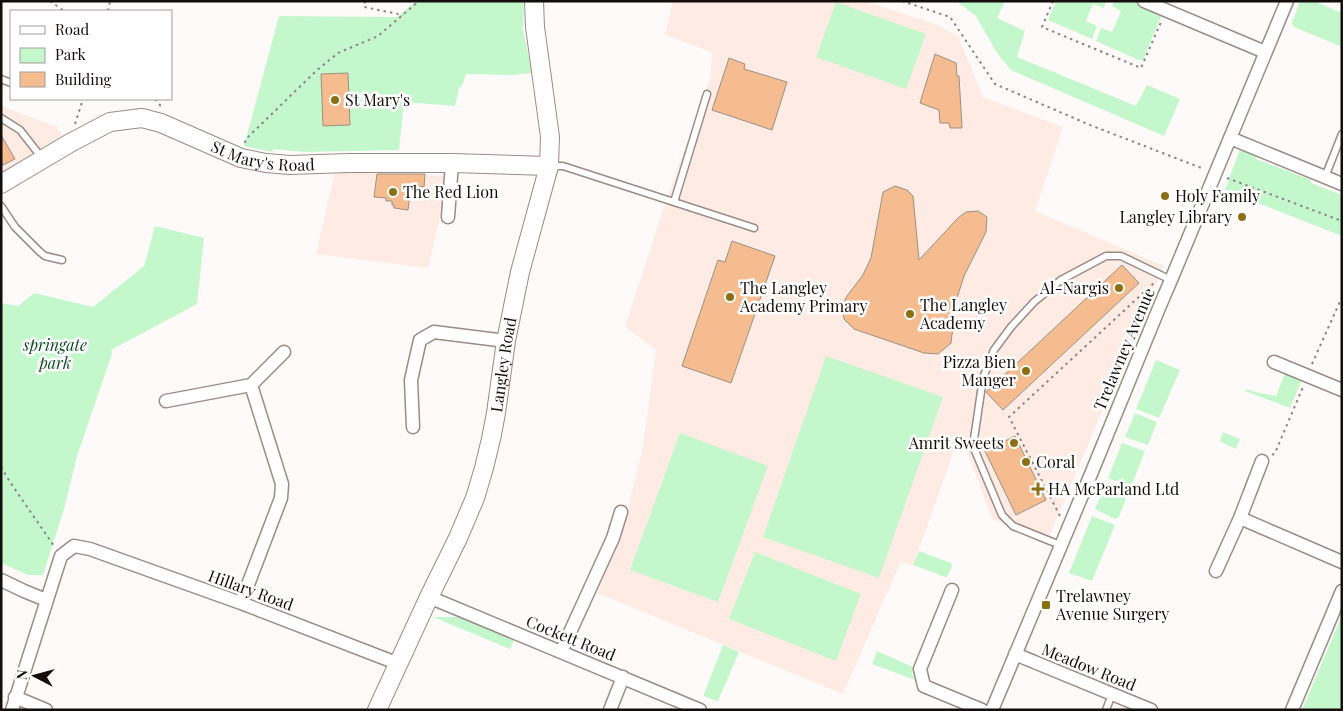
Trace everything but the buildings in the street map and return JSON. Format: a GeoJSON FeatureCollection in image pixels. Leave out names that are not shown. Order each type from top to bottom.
{"type":"FeatureCollection","features":[{"type":"Feature","properties":{"kind":"street","name":"Langley Road"},"geometry":{"type":"LineString","coordinates":[[377,710],[458,538],[484,468],[496,413],[506,340],[520,272],[549,166],[550,137],[534,27],[534,1]]}},
{"type":"Feature","properties":{"kind":"street"},"geometry":{"type":"LineString","coordinates":[[1145,1],[1265,52]]}},
{"type":"Feature","properties":{"kind":"street","name":"Trelawney Avenue"},"geometry":{"type":"LineString","coordinates":[[992,710],[1158,308],[1172,280],[1286,1]]}},
{"type":"Feature","properties":{"kind":"street","name":"St Mary's Road"},"geometry":{"type":"LineString","coordinates":[[1,184],[70,143],[110,122],[142,118],[161,123],[241,158],[266,163],[290,165],[452,163],[549,166]]}},
{"type":"Feature","properties":{"kind":"street"},"geometry":{"type":"LineString","coordinates":[[1230,138],[1342,184]]}},
{"type":"Feature","properties":{"kind":"street"},"geometry":{"type":"LineString","coordinates":[[448,217],[452,163]]}},
{"type":"Feature","properties":{"kind":"street"},"geometry":{"type":"LineString","coordinates":[[413,427],[412,380],[420,340],[434,332],[506,340]]}},
{"type":"Feature","properties":{"kind":"street"},"geometry":{"type":"LineString","coordinates":[[166,401],[251,385],[284,352]]}},
{"type":"Feature","properties":{"kind":"street"},"geometry":{"type":"LineString","coordinates":[[1274,362],[1342,390]]}},
{"type":"Feature","properties":{"kind":"street"},"geometry":{"type":"LineString","coordinates":[[242,603],[281,498],[282,484],[251,385]]}},
{"type":"Feature","properties":{"kind":"street"},"geometry":{"type":"LineString","coordinates":[[1216,571],[1240,518],[1262,462]]}},
{"type":"Feature","properties":{"kind":"street"},"geometry":{"type":"LineString","coordinates":[[561,652],[613,538],[621,512]]}},
{"type":"Feature","properties":{"kind":"street"},"geometry":{"type":"LineString","coordinates":[[1240,518],[1342,562]]}},
{"type":"Feature","properties":{"kind":"street","name":"Hillary Road"},"geometry":{"type":"LineString","coordinates":[[61,556],[74,546],[90,549],[242,603],[399,664]]}},
{"type":"Feature","properties":{"kind":"street"},"geometry":{"type":"LineString","coordinates":[[46,710],[13,704],[61,556]]}},
{"type":"Feature","properties":{"kind":"street"},"geometry":{"type":"LineString","coordinates":[[1,580],[24,592],[46,600]]}},
{"type":"Feature","properties":{"kind":"street"},"geometry":{"type":"LineString","coordinates":[[952,590],[920,669],[924,686],[982,710]]}},
{"type":"Feature","properties":{"kind":"street"},"geometry":{"type":"LineString","coordinates":[[1292,710],[1342,591]]}},
{"type":"Feature","properties":{"kind":"street","name":"Cockett Road"},"geometry":{"type":"LineString","coordinates":[[429,597],[700,710]]}},
{"type":"Feature","properties":{"kind":"street","name":"Meadow Road"},"geometry":{"type":"LineString","coordinates":[[1015,654],[1151,710]]}},
{"type":"Feature","properties":{"kind":"street"},"geometry":{"type":"LineString","coordinates":[[610,710],[623,677]]}},
{"type":"Feature","properties":{"kind":"lane"},"geometry":{"type":"LineString","coordinates":[[674,202],[707,94]]}},
{"type":"Feature","properties":{"kind":"lane"},"geometry":{"type":"LineString","coordinates":[[1,118],[20,130],[42,159]]}},
{"type":"Feature","properties":{"kind":"lane"},"geometry":{"type":"LineString","coordinates":[[1324,177],[1342,134]]}},
{"type":"Feature","properties":{"kind":"lane"},"geometry":{"type":"LineString","coordinates":[[549,166],[563,166],[754,228]]}},
{"type":"Feature","properties":{"kind":"lane"},"geometry":{"type":"LineString","coordinates":[[1,206],[15,227],[40,252],[45,256],[62,260]]}},
{"type":"Feature","properties":{"kind":"lane"},"geometry":{"type":"LineString","coordinates":[[1060,545],[1013,526],[1002,515],[973,446],[983,378],[994,350],[1011,327],[1034,302],[1061,280],[1106,256],[1121,256],[1172,280]]}},
{"type":"Feature","properties":{"kind":"lane"},"geometry":{"type":"LineString","coordinates":[[1106,710],[1112,694]]}},
{"type":"Feature","properties":{"kind":"path"},"geometry":{"type":"LineString","coordinates":[[50,1],[63,10]]}},
{"type":"Feature","properties":{"kind":"path"},"geometry":{"type":"LineString","coordinates":[[365,1],[364,7],[403,15]]}},
{"type":"Feature","properties":{"kind":"path"},"geometry":{"type":"LineString","coordinates":[[241,158],[246,139],[316,71],[338,53],[378,36],[419,1]]}},
{"type":"Feature","properties":{"kind":"path"},"geometry":{"type":"LineString","coordinates":[[902,1],[950,17],[995,84],[1090,125],[1207,170]]}},
{"type":"Feature","properties":{"kind":"path"},"geometry":{"type":"LineString","coordinates":[[1053,1],[1042,27],[1141,68],[1166,11]]}},
{"type":"Feature","properties":{"kind":"path"},"geometry":{"type":"LineString","coordinates":[[70,143],[83,100]]}},
{"type":"Feature","properties":{"kind":"path"},"geometry":{"type":"LineString","coordinates":[[1221,176],[1342,221]]}},
{"type":"Feature","properties":{"kind":"path"},"geometry":{"type":"LineString","coordinates":[[1061,518],[1009,417],[1156,281]]}},
{"type":"Feature","properties":{"kind":"path"},"geometry":{"type":"LineString","coordinates":[[1262,462],[1275,453],[1342,296]]}},
{"type":"Feature","properties":{"kind":"path"},"geometry":{"type":"LineString","coordinates":[[1,466],[61,556]]}},
{"type":"Feature","properties":{"kind":"shaded area","name":"The Langley Academy"},"geometry":{"type":"Polygon","coordinates":[[[673,1],[864,1],[938,25],[958,36],[983,97],[1063,127],[1035,211],[1164,266],[1047,541],[992,519],[967,451],[955,447],[913,566],[901,561],[843,694],[597,593],[621,538],[643,447],[656,350],[625,327],[664,207],[711,76],[712,52],[665,35],[673,1]]]}},
{"type":"Feature","properties":{"kind":"shaded area"},"geometry":{"type":"Polygon","coordinates":[[[1,106],[57,127],[62,136],[1,173],[1,106]]]}},
{"type":"Feature","properties":{"kind":"shaded area"},"geometry":{"type":"Polygon","coordinates":[[[336,169],[445,176],[445,196],[428,268],[316,254],[336,169]]]}},
{"type":"Feature","properties":{"kind":"green space"},"geometry":{"type":"Polygon","coordinates":[[[416,1],[524,1],[523,29],[532,73],[513,75],[466,74],[462,86],[459,88],[455,106],[404,102],[399,150],[305,152],[273,149],[272,152],[244,146],[279,16],[397,17],[416,1]]]}},
{"type":"Feature","properties":{"kind":"green space"},"geometry":{"type":"Polygon","coordinates":[[[956,1],[1005,1],[997,18],[1025,31],[1017,57],[1136,106],[1147,85],[1180,99],[1164,136],[1011,70],[997,53],[976,16],[956,1]]]}},
{"type":"Feature","properties":{"kind":"green space"},"geometry":{"type":"Polygon","coordinates":[[[1056,1],[1106,1],[1104,8],[1093,4],[1086,21],[1097,26],[1092,39],[1048,20],[1056,1]]]}},
{"type":"Feature","properties":{"kind":"green space"},"geometry":{"type":"Polygon","coordinates":[[[1115,1],[1134,1],[1162,14],[1143,60],[1096,41],[1101,28],[1112,32],[1121,11],[1112,6],[1115,1]]]}},
{"type":"Feature","properties":{"kind":"green space"},"geometry":{"type":"Polygon","coordinates":[[[1300,1],[1314,1],[1342,13],[1342,47],[1294,27],[1292,23],[1300,1]]]}},
{"type":"Feature","properties":{"kind":"green space"},"geometry":{"type":"Polygon","coordinates":[[[836,2],[926,34],[906,89],[816,57],[836,2]]]}},
{"type":"Feature","properties":{"kind":"green space"},"geometry":{"type":"Polygon","coordinates":[[[1240,149],[1258,153],[1256,159],[1311,180],[1311,183],[1342,195],[1342,236],[1225,190],[1240,149]]]}},
{"type":"Feature","properties":{"kind":"green space","name":"springate park"},"geometry":{"type":"Polygon","coordinates":[[[155,226],[204,238],[197,304],[111,350],[112,354],[77,456],[64,509],[43,575],[28,575],[1,563],[1,303],[18,306],[34,293],[93,307],[144,266],[155,226]]]}},
{"type":"Feature","properties":{"kind":"green space"},"geometry":{"type":"Polygon","coordinates":[[[826,356],[943,397],[879,578],[763,537],[826,356]]]}},
{"type":"Feature","properties":{"kind":"green space"},"geometry":{"type":"Polygon","coordinates":[[[1156,360],[1180,370],[1159,418],[1136,409],[1156,360]]]}},
{"type":"Feature","properties":{"kind":"green space"},"geometry":{"type":"Polygon","coordinates":[[[1305,372],[1290,408],[1245,391],[1246,389],[1276,396],[1285,373],[1305,372]]]}},
{"type":"Feature","properties":{"kind":"green space"},"geometry":{"type":"Polygon","coordinates":[[[1135,413],[1157,422],[1148,445],[1125,437],[1135,413]]]}},
{"type":"Feature","properties":{"kind":"green space"},"geometry":{"type":"Polygon","coordinates":[[[1223,432],[1240,439],[1236,449],[1221,442],[1223,432]]]}},
{"type":"Feature","properties":{"kind":"green space"},"geometry":{"type":"Polygon","coordinates":[[[680,433],[768,466],[718,602],[630,570],[680,433]]]}},
{"type":"Feature","properties":{"kind":"green space"},"geometry":{"type":"Polygon","coordinates":[[[1122,443],[1145,451],[1131,487],[1108,478],[1122,443]]]}},
{"type":"Feature","properties":{"kind":"green space"},"geometry":{"type":"Polygon","coordinates":[[[1106,483],[1128,493],[1119,517],[1115,519],[1095,509],[1106,483]]]}},
{"type":"Feature","properties":{"kind":"green space"},"geometry":{"type":"Polygon","coordinates":[[[1092,516],[1115,525],[1092,581],[1069,573],[1092,516]]]}},
{"type":"Feature","properties":{"kind":"green space"},"geometry":{"type":"Polygon","coordinates":[[[919,551],[951,563],[952,566],[947,577],[913,565],[919,551]]]}},
{"type":"Feature","properties":{"kind":"green space"},"geometry":{"type":"Polygon","coordinates":[[[755,552],[861,594],[836,661],[729,619],[755,552]]]}},
{"type":"Feature","properties":{"kind":"green space"},"geometry":{"type":"Polygon","coordinates":[[[1342,615],[1342,710],[1302,710],[1342,615]]]}},
{"type":"Feature","properties":{"kind":"green space"},"geometry":{"type":"Polygon","coordinates":[[[433,617],[461,617],[515,638],[510,649],[433,617]]]}},
{"type":"Feature","properties":{"kind":"green space"},"geometry":{"type":"Polygon","coordinates":[[[723,645],[739,652],[718,701],[716,701],[704,696],[704,694],[723,645]]]}},
{"type":"Feature","properties":{"kind":"green space"},"geometry":{"type":"Polygon","coordinates":[[[877,651],[913,667],[912,673],[915,680],[872,664],[877,651]]]}},
{"type":"Feature","properties":{"kind":"place","name":"St Mary's"},"geometry":{"type":"Point","coordinates":[335,100]}},
{"type":"Feature","properties":{"kind":"place","name":"The Red Lion"},"geometry":{"type":"Point","coordinates":[393,192]}},
{"type":"Feature","properties":{"kind":"place","name":"Holy Family"},"geometry":{"type":"Point","coordinates":[1165,196]}},
{"type":"Feature","properties":{"kind":"place","name":"Langley Library"},"geometry":{"type":"Point","coordinates":[1242,217]}},
{"type":"Feature","properties":{"kind":"place","name":"Al-Nargis"},"geometry":{"type":"Point","coordinates":[1119,288]}},
{"type":"Feature","properties":{"kind":"place","name":"The Langley Academy Primary"},"geometry":{"type":"Point","coordinates":[730,297]}},
{"type":"Feature","properties":{"kind":"place","name":"The Langley Academy"},"geometry":{"type":"Point","coordinates":[910,314]}},
{"type":"Feature","properties":{"kind":"place","name":"Pizza Bien Manger"},"geometry":{"type":"Point","coordinates":[1026,371]}},
{"type":"Feature","properties":{"kind":"place","name":"Amrit Sweets"},"geometry":{"type":"Point","coordinates":[1014,443]}},
{"type":"Feature","properties":{"kind":"place","name":"Coral"},"geometry":{"type":"Point","coordinates":[1026,462]}},
{"type":"Feature","properties":{"kind":"place","name":"HA McParland Ltd"},"geometry":{"type":"Point","coordinates":[1038,489]}},
{"type":"Feature","properties":{"kind":"place","name":"Trelawney Avenue Surgery"},"geometry":{"type":"Point","coordinates":[1046,605]}}]}
